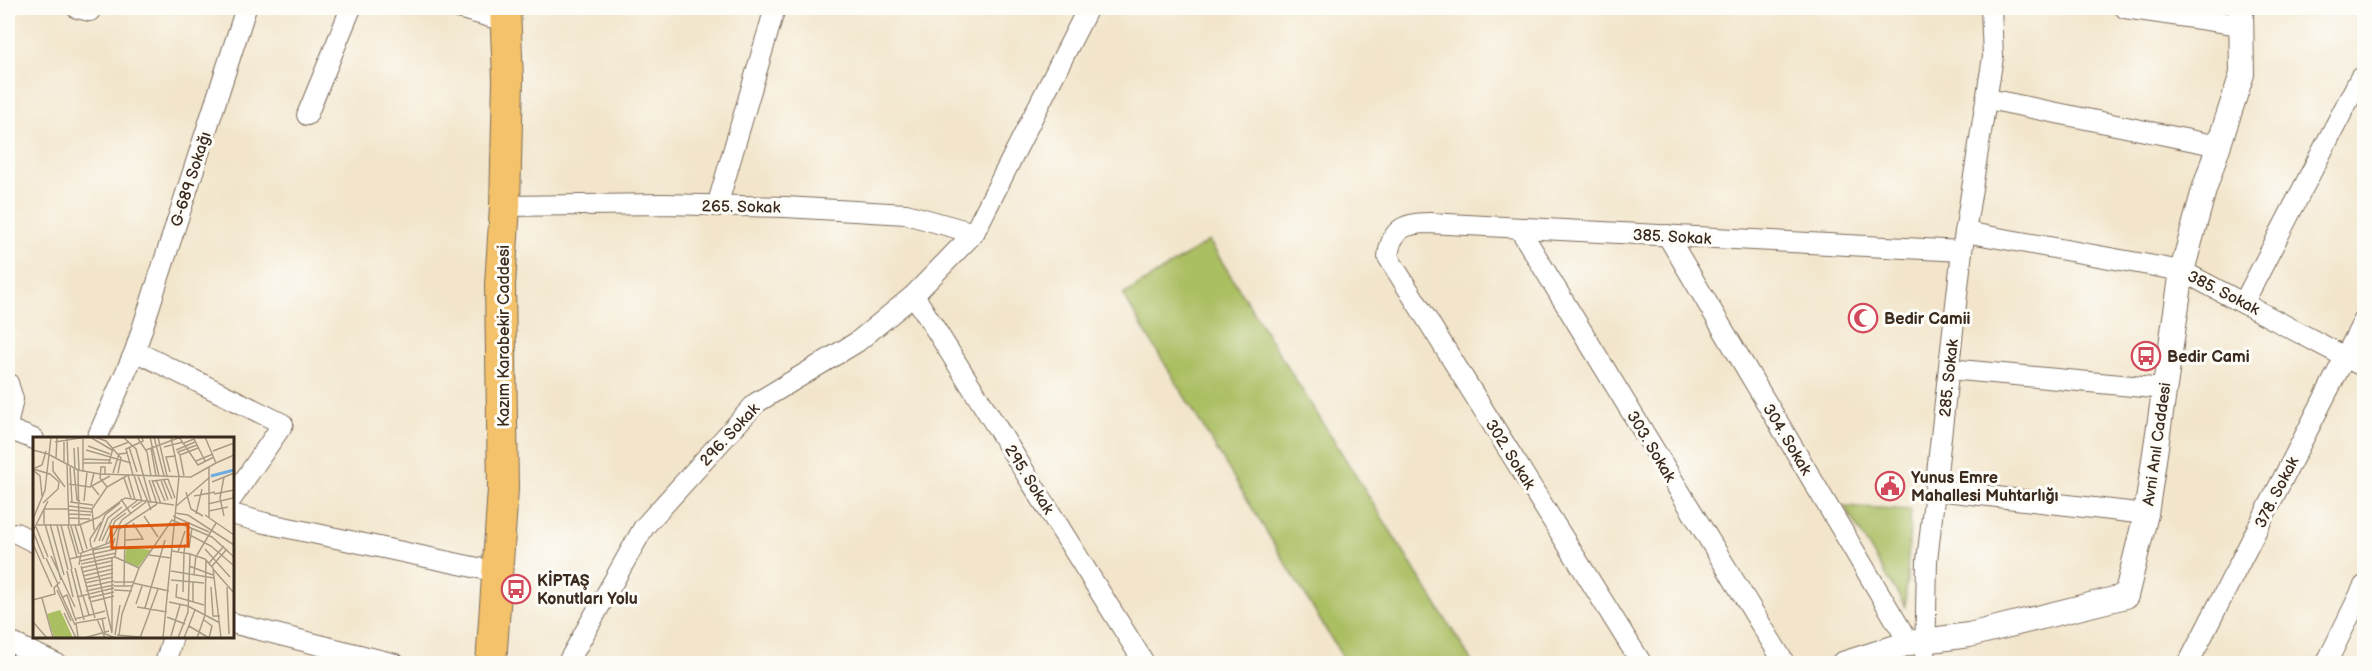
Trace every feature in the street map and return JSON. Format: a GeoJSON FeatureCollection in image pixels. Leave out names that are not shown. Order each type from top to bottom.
{"type":"FeatureCollection","features":[{"type":"Feature","properties":{"kind":"main road","name":"Kazım Karabekir Caddesi"},"geometry":{"type":"LineString","coordinates":[[491,663],[503,489],[500,285],[505,207],[508,79],[505,14]]}},
{"type":"Feature","properties":{"kind":"street"},"geometry":{"type":"LineString","coordinates":[[77,8],[90,11],[91,8]]}},
{"type":"Feature","properties":{"kind":"street","name":"G-689 Sokağı"},"geometry":{"type":"LineString","coordinates":[[97,437],[135,351],[246,8]]}},
{"type":"Feature","properties":{"kind":"street"},"geometry":{"type":"LineString","coordinates":[[307,115],[351,8]]}},
{"type":"Feature","properties":{"kind":"street"},"geometry":{"type":"LineString","coordinates":[[458,8],[505,14]]}},
{"type":"Feature","properties":{"kind":"street"},"geometry":{"type":"LineString","coordinates":[[717,206],[775,8]]}},
{"type":"Feature","properties":{"kind":"street","name":"296. Sokak"},"geometry":{"type":"LineString","coordinates":[[567,663],[644,527],[756,403],[857,342],[914,295],[974,233],[1088,8]]}},
{"type":"Feature","properties":{"kind":"street","name":"285. Sokak"},"geometry":{"type":"LineString","coordinates":[[1919,649],[1964,241],[1993,57],[1991,8]]}},
{"type":"Feature","properties":{"kind":"street"},"geometry":{"type":"LineString","coordinates":[[2125,8],[2241,16]]}},
{"type":"Feature","properties":{"kind":"street","name":"Avni Anıl Caddesi"},"geometry":{"type":"LineString","coordinates":[[1843,663],[1919,649],[2126,596],[2146,513],[2182,271],[2242,74],[2241,16]]}},
{"type":"Feature","properties":{"kind":"street"},"geometry":{"type":"LineString","coordinates":[[2244,302],[2360,78],[2364,77]]}},
{"type":"Feature","properties":{"kind":"street"},"geometry":{"type":"LineString","coordinates":[[1988,99],[2219,146]]}},
{"type":"Feature","properties":{"kind":"street","name":"265. Sokak"},"geometry":{"type":"LineString","coordinates":[[505,207],[664,204],[785,207],[906,214],[974,233]]}},
{"type":"Feature","properties":{"kind":"street","name":"385. Sokak"},"geometry":{"type":"LineString","coordinates":[[1390,242],[1397,231],[1412,223],[1667,235],[1964,241],[2182,271],[2364,367]]}},
{"type":"Feature","properties":{"kind":"street","name":"303. Sokak"},"geometry":{"type":"LineString","coordinates":[[1520,228],[1785,663]]}},
{"type":"Feature","properties":{"kind":"street","name":"304. Sokak"},"geometry":{"type":"LineString","coordinates":[[1667,235],[1919,649]]}},
{"type":"Feature","properties":{"kind":"street","name":"302. Sokak"},"geometry":{"type":"LineString","coordinates":[[1390,242],[1388,257],[1642,663]]}},
{"type":"Feature","properties":{"kind":"street","name":"295. Sokak"},"geometry":{"type":"LineString","coordinates":[[914,295],[1145,663]]}},
{"type":"Feature","properties":{"kind":"street","name":"378. Sokak"},"geometry":{"type":"LineString","coordinates":[[2188,663],[2364,320]]}},
{"type":"Feature","properties":{"kind":"street"},"geometry":{"type":"LineString","coordinates":[[135,351],[283,424],[234,495]]}},
{"type":"Feature","properties":{"kind":"street"},"geometry":{"type":"LineString","coordinates":[[1949,369],[2164,388]]}},
{"type":"Feature","properties":{"kind":"street"},"geometry":{"type":"LineString","coordinates":[[8,383],[14,399],[8,422]]}},
{"type":"Feature","properties":{"kind":"street"},"geometry":{"type":"LineString","coordinates":[[8,429],[33,439]]}},
{"type":"Feature","properties":{"kind":"street"},"geometry":{"type":"LineString","coordinates":[[1936,490],[2146,513]]}},
{"type":"Feature","properties":{"kind":"street"},"geometry":{"type":"LineString","coordinates":[[234,515],[498,572]]}},
{"type":"Feature","properties":{"kind":"street"},"geometry":{"type":"LineString","coordinates":[[16,533],[33,542]]}},
{"type":"Feature","properties":{"kind":"street"},"geometry":{"type":"LineString","coordinates":[[2326,663],[2364,586]]}},
{"type":"Feature","properties":{"kind":"street"},"geometry":{"type":"LineString","coordinates":[[234,623],[395,663]]}},
{"type":"Feature","properties":{"kind":"street"},"geometry":{"type":"LineString","coordinates":[[165,663],[172,638]]}},
{"type":"Feature","properties":{"kind":"street"},"geometry":{"type":"LineString","coordinates":[[8,641],[57,663]]}},
{"type":"Feature","properties":{"kind":"green space"},"geometry":{"type":"Polygon","coordinates":[[[1209,241],[1473,663],[1346,663],[1123,295],[1209,241]]]}},
{"type":"Feature","properties":{"kind":"green space"},"geometry":{"type":"Polygon","coordinates":[[[1844,506],[1911,510],[1905,606],[1844,506]]]}},
{"type":"Feature","properties":{"kind":"place","name":"Bedir Camii"},"geometry":{"type":"Point","coordinates":[1863,318]}},
{"type":"Feature","properties":{"kind":"place","name":"Bedir Cami"},"geometry":{"type":"Point","coordinates":[2146,356]}},
{"type":"Feature","properties":{"kind":"place","name":"Yunus Emre Mahallesi Muhtarlığı"},"geometry":{"type":"Point","coordinates":[1890,486]}},
{"type":"Feature","properties":{"kind":"place","name":"KİPTAŞ Konutları Yolu"},"geometry":{"type":"Point","coordinates":[516,589]}}]}
